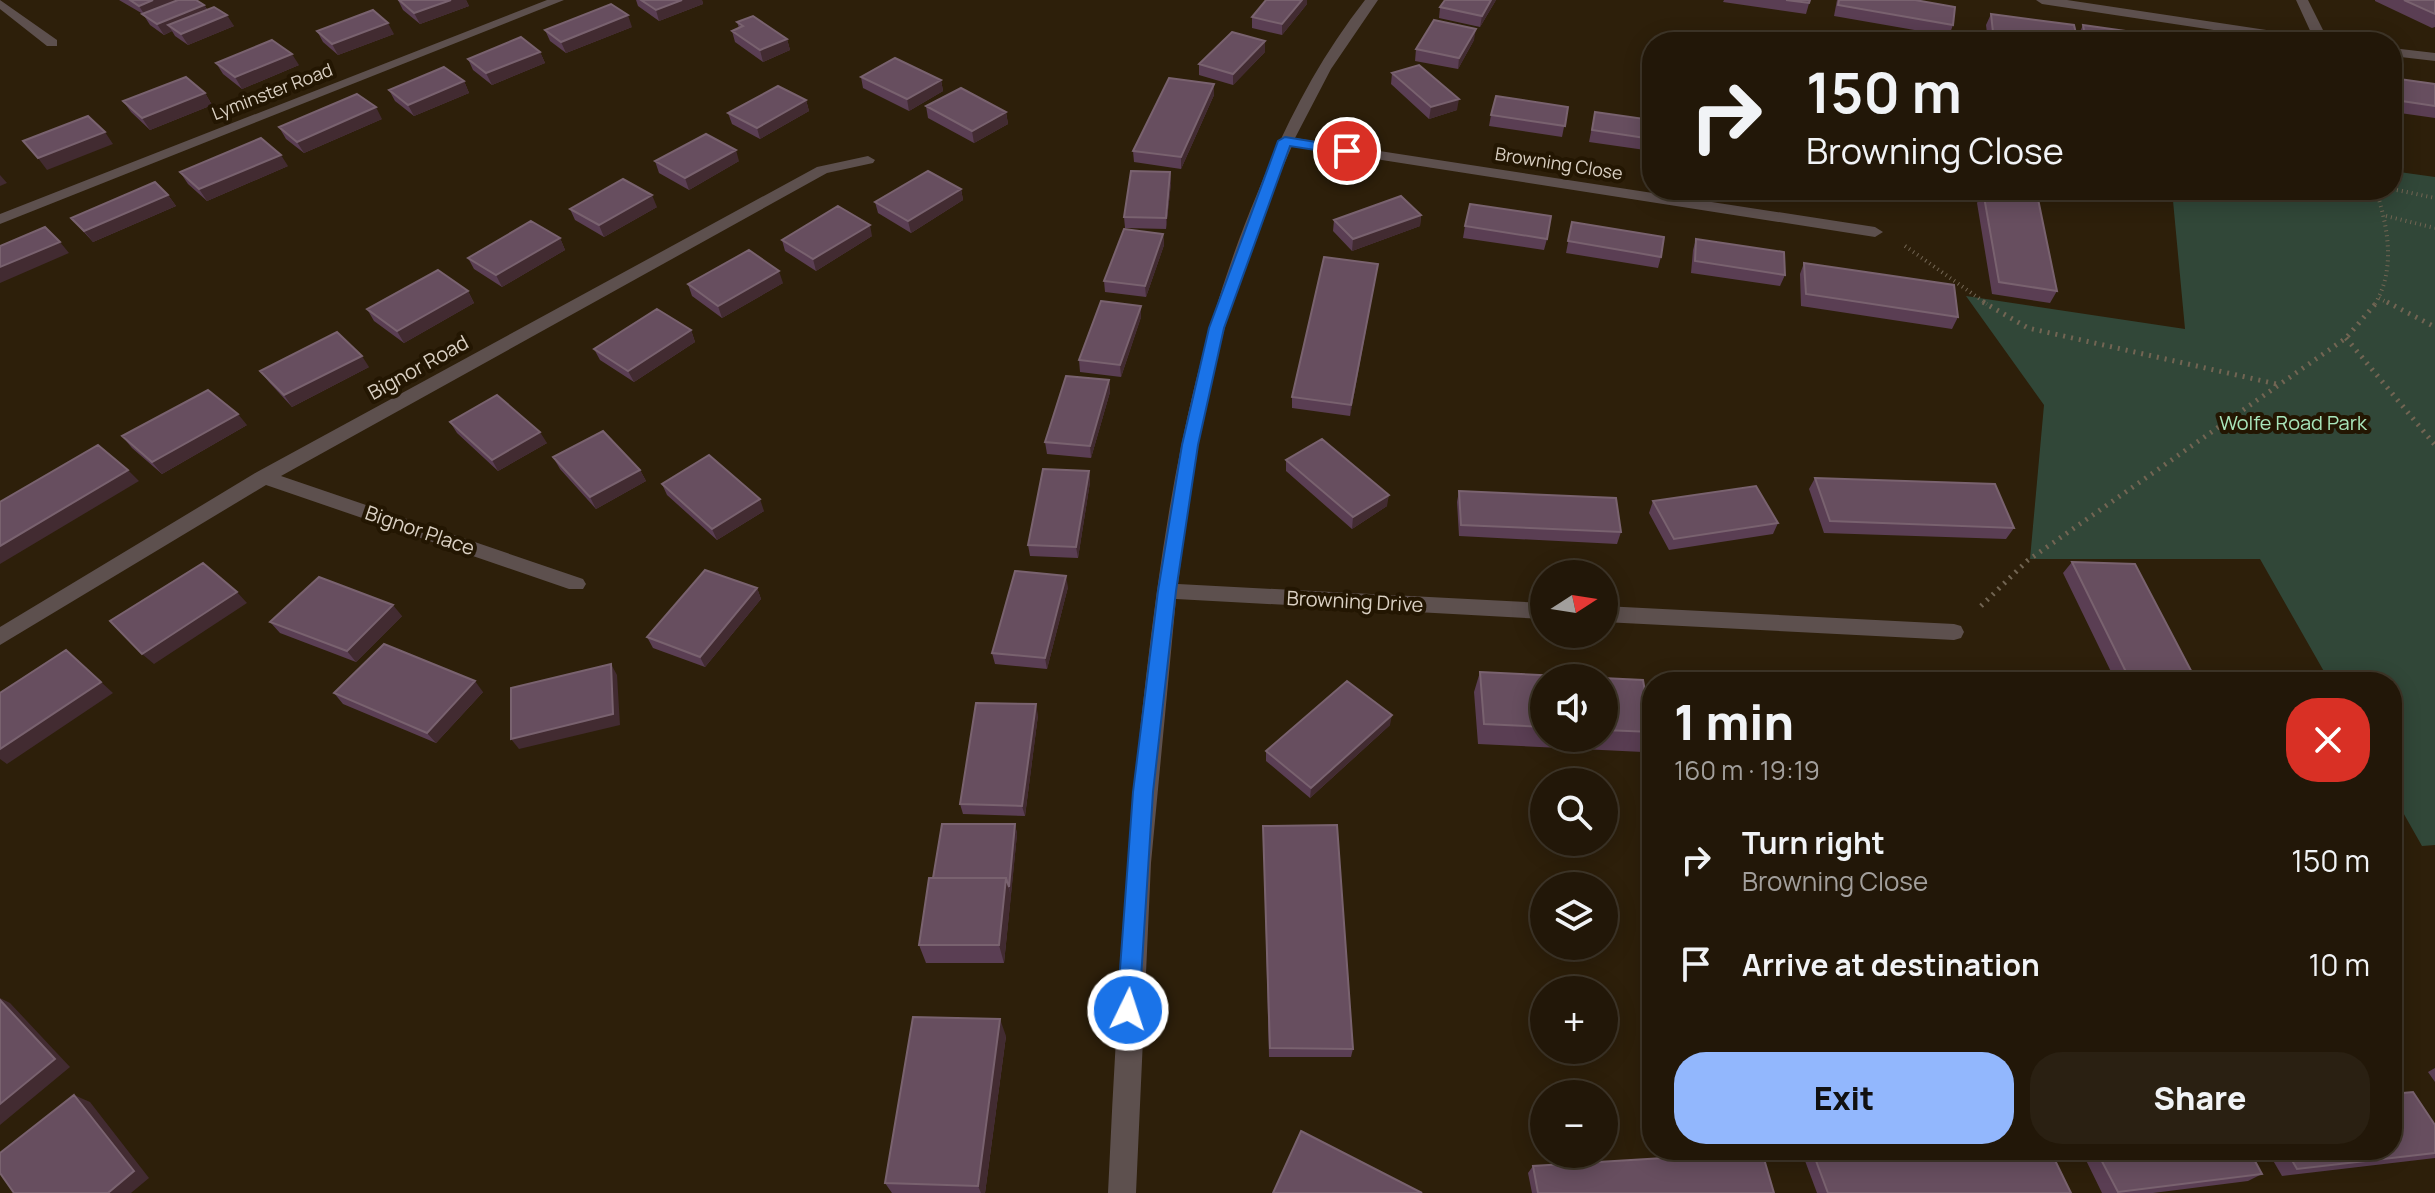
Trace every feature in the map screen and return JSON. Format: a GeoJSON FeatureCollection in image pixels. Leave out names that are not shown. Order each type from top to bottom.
{"type":"FeatureCollection","features":[{"type":"Feature","properties":{"kind":"street","name":"Lyminster Road"},"geometry":{"type":"LineString","coordinates":[[0,219],[558,0]]}},
{"type":"Feature","properties":{"kind":"street"},"geometry":{"type":"LineString","coordinates":[[1122,1193],[1128,1010],[1142,808],[1167,591],[1190,445],[1216,328],[1285,141],[1326,66],[1372,0]]}},
{"type":"Feature","properties":{"kind":"street"},"geometry":{"type":"LineString","coordinates":[[2042,0],[2255,32]]}},
{"type":"Feature","properties":{"kind":"street"},"geometry":{"type":"LineString","coordinates":[[2302,0],[2316,32]]}},
{"type":"Feature","properties":{"kind":"street"},"geometry":{"type":"LineString","coordinates":[[0,3],[52,43]]}},
{"type":"Feature","properties":{"kind":"street"},"geometry":{"type":"LineString","coordinates":[[2402,53],[2435,57]]}},
{"type":"Feature","properties":{"kind":"street","name":"Browning Close"},"geometry":{"type":"LineString","coordinates":[[1285,141],[1642,196]]}},
{"type":"Feature","properties":{"kind":"street","name":"Bignor Road"},"geometry":{"type":"LineString","coordinates":[[0,637],[264,477],[822,170],[868,160]]}},
{"type":"Feature","properties":{"kind":"street","name":"Browning Close"},"geometry":{"type":"LineString","coordinates":[[1668,200],[1875,232]]}},
{"type":"Feature","properties":{"kind":"street","name":"Bignor Place"},"geometry":{"type":"LineString","coordinates":[[264,477],[576,584]]}},
{"type":"Feature","properties":{"kind":"street","name":"Browning Drive"},"geometry":{"type":"LineString","coordinates":[[1167,591],[1530,610]]}},
{"type":"Feature","properties":{"kind":"street"},"geometry":{"type":"LineString","coordinates":[[1618,615],[1954,632]]}},
{"type":"Feature","properties":{"kind":"path"},"geometry":{"type":"LineString","coordinates":[[2402,191],[2435,198]]}},
{"type":"Feature","properties":{"kind":"path"},"geometry":{"type":"LineString","coordinates":[[1954,632],[2027,561],[2346,338],[2379,298],[2388,259],[2386,216],[2380,200]]}},
{"type":"Feature","properties":{"kind":"path"},"geometry":{"type":"LineString","coordinates":[[2386,216],[2435,228]]}},
{"type":"Feature","properties":{"kind":"path"},"geometry":{"type":"LineString","coordinates":[[1875,232],[1909,248],[1963,290],[2028,328],[2281,385]]}},
{"type":"Feature","properties":{"kind":"path"},"geometry":{"type":"LineString","coordinates":[[2379,298],[2435,327]]}},
{"type":"Feature","properties":{"kind":"path"},"geometry":{"type":"LineString","coordinates":[[2346,338],[2435,445]]}},
{"type":"Feature","properties":{"kind":"green space","name":"Wolfe Road Park"},"geometry":{"type":"Polygon","coordinates":[[[2402,172],[2435,177],[2435,845],[2422,846],[2402,811],[2402,672],[2324,672],[2260,559],[2030,559],[2044,405],[1966,296],[2185,329],[2173,200],[2402,200],[2402,172]]]}},
{"type":"Feature","properties":{"kind":"building"},"geometry":{"type":"Polygon","coordinates":[[[130,0],[153,0],[139,6],[130,0]]]}},
{"type":"Feature","properties":{"kind":"building"},"geometry":{"type":"Polygon","coordinates":[[[178,0],[196,0],[204,5],[157,24],[142,14],[178,0]]]}},
{"type":"Feature","properties":{"kind":"building"},"geometry":{"type":"Polygon","coordinates":[[[399,0],[451,0],[414,13],[399,0]]]}},
{"type":"Feature","properties":{"kind":"building"},"geometry":{"type":"Polygon","coordinates":[[[641,0],[682,0],[656,10],[641,0]]]}},
{"type":"Feature","properties":{"kind":"building"},"geometry":{"type":"Polygon","coordinates":[[[1266,0],[1302,0],[1282,24],[1252,17],[1266,0]]]}},
{"type":"Feature","properties":{"kind":"building"},"geometry":{"type":"Polygon","coordinates":[[[1445,0],[1491,0],[1482,16],[1440,7],[1445,0]]]}},
{"type":"Feature","properties":{"kind":"building"},"geometry":{"type":"Polygon","coordinates":[[[1839,0],[1915,0],[1955,7],[1953,25],[1838,5],[1839,0]]]}},
{"type":"Feature","properties":{"kind":"building"},"geometry":{"type":"Polygon","coordinates":[[[2404,0],[2435,0],[2435,14],[2404,0]]]}},
{"type":"Feature","properties":{"kind":"building"},"geometry":{"type":"Polygon","coordinates":[[[611,4],[628,15],[561,42],[545,30],[611,4]]]}},
{"type":"Feature","properties":{"kind":"building"},"geometry":{"type":"Polygon","coordinates":[[[214,7],[227,15],[181,34],[168,25],[214,7]]]}},
{"type":"Feature","properties":{"kind":"building"},"geometry":{"type":"Polygon","coordinates":[[[373,10],[388,23],[332,44],[317,31],[373,10]]]}},
{"type":"Feature","properties":{"kind":"building"},"geometry":{"type":"Polygon","coordinates":[[[1991,14],[2074,25],[2076,32],[1993,32],[1991,14]]]}},
{"type":"Feature","properties":{"kind":"building"},"geometry":{"type":"Polygon","coordinates":[[[753,16],[787,39],[760,50],[732,31],[743,26],[737,22],[753,16]]]}},
{"type":"Feature","properties":{"kind":"building"},"geometry":{"type":"Polygon","coordinates":[[[1434,20],[1476,29],[1459,58],[1416,49],[1434,20]]]}},
{"type":"Feature","properties":{"kind":"building"},"geometry":{"type":"Polygon","coordinates":[[[2083,25],[2133,32],[2084,32],[2083,25]]]}},
{"type":"Feature","properties":{"kind":"building"},"geometry":{"type":"Polygon","coordinates":[[[1232,32],[1265,41],[1233,74],[1199,64],[1232,32]]]}},
{"type":"Feature","properties":{"kind":"building"},"geometry":{"type":"Polygon","coordinates":[[[521,37],[540,52],[486,73],[468,59],[521,37]]]}},
{"type":"Feature","properties":{"kind":"building"},"geometry":{"type":"Polygon","coordinates":[[[272,40],[292,54],[235,77],[216,63],[272,40]]]}},
{"type":"Feature","properties":{"kind":"building"},"geometry":{"type":"Polygon","coordinates":[[[895,58],[941,80],[907,99],[861,77],[895,58]]]}},
{"type":"Feature","properties":{"kind":"building"},"geometry":{"type":"Polygon","coordinates":[[[1419,65],[1459,99],[1431,107],[1392,73],[1419,65]]]}},
{"type":"Feature","properties":{"kind":"building"},"geometry":{"type":"Polygon","coordinates":[[[444,67],[464,81],[408,105],[389,90],[444,67]]]}},
{"type":"Feature","properties":{"kind":"building"},"geometry":{"type":"Polygon","coordinates":[[[186,77],[205,93],[142,118],[123,101],[186,77]]]}},
{"type":"Feature","properties":{"kind":"building"},"geometry":{"type":"Polygon","coordinates":[[[1169,78],[1214,84],[1181,157],[1133,151],[1169,78]]]}},
{"type":"Feature","properties":{"kind":"building"},"geometry":{"type":"Polygon","coordinates":[[[2402,79],[2435,84],[2435,106],[2402,101],[2402,79]]]}},
{"type":"Feature","properties":{"kind":"building"},"geometry":{"type":"Polygon","coordinates":[[[778,86],[806,100],[757,128],[728,113],[778,86]]]}},
{"type":"Feature","properties":{"kind":"building"},"geometry":{"type":"Polygon","coordinates":[[[961,88],[1006,112],[972,131],[926,106],[961,88]]]}},
{"type":"Feature","properties":{"kind":"building"},"geometry":{"type":"Polygon","coordinates":[[[357,94],[376,107],[297,142],[279,127],[357,94]]]}},
{"type":"Feature","properties":{"kind":"building"},"geometry":{"type":"Polygon","coordinates":[[[1496,96],[1568,107],[1565,126],[1491,115],[1496,96]]]}},
{"type":"Feature","properties":{"kind":"building"},"geometry":{"type":"Polygon","coordinates":[[[1595,112],[1642,119],[1642,138],[1592,130],[1595,112]]]}},
{"type":"Feature","properties":{"kind":"building"},"geometry":{"type":"Polygon","coordinates":[[[88,116],[105,132],[38,158],[23,141],[88,116]]]}},
{"type":"Feature","properties":{"kind":"building"},"geometry":{"type":"Polygon","coordinates":[[[706,134],[736,150],[685,178],[655,161],[706,134]]]}},
{"type":"Feature","properties":{"kind":"building"},"geometry":{"type":"Polygon","coordinates":[[[261,138],[281,155],[199,189],[180,172],[261,138]]]}},
{"type":"Feature","properties":{"kind":"building"},"geometry":{"type":"Polygon","coordinates":[[[928,171],[961,189],[908,221],[875,202],[928,171]]]}},
{"type":"Feature","properties":{"kind":"building"},"geometry":{"type":"Polygon","coordinates":[[[1131,171],[1170,172],[1166,218],[1124,217],[1131,171]]]}},
{"type":"Feature","properties":{"kind":"building"},"geometry":{"type":"Polygon","coordinates":[[[623,179],[652,195],[599,225],[570,209],[623,179]]]}},
{"type":"Feature","properties":{"kind":"building"},"geometry":{"type":"Polygon","coordinates":[[[155,182],[168,195],[84,231],[71,218],[155,182]]]}},
{"type":"Feature","properties":{"kind":"building"},"geometry":{"type":"Polygon","coordinates":[[[1401,196],[1421,215],[1353,239],[1334,220],[1401,196]]]}},
{"type":"Feature","properties":{"kind":"building"},"geometry":{"type":"Polygon","coordinates":[[[1985,200],[2038,200],[2057,291],[1999,282],[1985,200]]]}},
{"type":"Feature","properties":{"kind":"building"},"geometry":{"type":"Polygon","coordinates":[[[1470,204],[1551,216],[1547,239],[1465,226],[1470,204]]]}},
{"type":"Feature","properties":{"kind":"building"},"geometry":{"type":"Polygon","coordinates":[[[838,206],[870,225],[813,259],[782,240],[838,206]]]}},
{"type":"Feature","properties":{"kind":"building"},"geometry":{"type":"Polygon","coordinates":[[[531,221],[560,238],[496,275],[468,258],[531,221]]]}},
{"type":"Feature","properties":{"kind":"building"},"geometry":{"type":"Polygon","coordinates":[[[1572,222],[1664,237],[1661,257],[1568,241],[1572,222]]]}},
{"type":"Feature","properties":{"kind":"building"},"geometry":{"type":"Polygon","coordinates":[[[45,227],[60,242],[0,267],[0,246],[45,227]]]}},
{"type":"Feature","properties":{"kind":"building"},"geometry":{"type":"Polygon","coordinates":[[[1124,229],[1163,234],[1145,286],[1104,281],[1124,229]]]}},
{"type":"Feature","properties":{"kind":"building"},"geometry":{"type":"Polygon","coordinates":[[[1696,239],[1784,252],[1785,275],[1695,261],[1696,239]]]}},
{"type":"Feature","properties":{"kind":"building"},"geometry":{"type":"Polygon","coordinates":[[[749,250],[779,271],[718,306],[688,284],[749,250]]]}},
{"type":"Feature","properties":{"kind":"building"},"geometry":{"type":"Polygon","coordinates":[[[1324,257],[1378,264],[1351,405],[1292,397],[1324,257]]]}},
{"type":"Feature","properties":{"kind":"building"},"geometry":{"type":"Polygon","coordinates":[[[1804,263],[1954,285],[1958,317],[1806,294],[1804,263]]]}},
{"type":"Feature","properties":{"kind":"building"},"geometry":{"type":"Polygon","coordinates":[[[438,270],[468,291],[397,331],[367,309],[438,270]]]}},
{"type":"Feature","properties":{"kind":"building"},"geometry":{"type":"Polygon","coordinates":[[[1101,301],[1141,306],[1120,365],[1079,360],[1101,301]]]}},
{"type":"Feature","properties":{"kind":"building"},"geometry":{"type":"Polygon","coordinates":[[[657,309],[691,330],[628,371],[594,349],[657,309]]]}},
{"type":"Feature","properties":{"kind":"building"},"geometry":{"type":"Polygon","coordinates":[[[337,332],[362,356],[284,395],[260,371],[337,332]]]}},
{"type":"Feature","properties":{"kind":"building"},"geometry":{"type":"Polygon","coordinates":[[[1066,376],[1109,380],[1090,446],[1045,442],[1066,376]]]}},
{"type":"Feature","properties":{"kind":"building"},"geometry":{"type":"Polygon","coordinates":[[[208,390],[238,414],[152,462],[122,436],[208,390]]]}},
{"type":"Feature","properties":{"kind":"building"},"geometry":{"type":"Polygon","coordinates":[[[497,395],[540,432],[492,460],[450,422],[497,395]]]}},
{"type":"Feature","properties":{"kind":"building"},"geometry":{"type":"Polygon","coordinates":[[[603,431],[640,470],[590,497],[553,457],[603,431]]]}},
{"type":"Feature","properties":{"kind":"building"},"geometry":{"type":"Polygon","coordinates":[[[1322,439],[1389,495],[1353,517],[1286,460],[1322,439]]]}},
{"type":"Feature","properties":{"kind":"building"},"geometry":{"type":"Polygon","coordinates":[[[98,445],[128,470],[0,546],[0,502],[98,445]]]}},
{"type":"Feature","properties":{"kind":"building"},"geometry":{"type":"Polygon","coordinates":[[[709,455],[760,499],[712,529],[662,484],[709,455]]]}},
{"type":"Feature","properties":{"kind":"building"},"geometry":{"type":"Polygon","coordinates":[[[1043,469],[1089,471],[1076,547],[1028,545],[1043,469]]]}},
{"type":"Feature","properties":{"kind":"building"},"geometry":{"type":"Polygon","coordinates":[[[1815,478],[1995,484],[2014,528],[1830,521],[1815,478]]]}},
{"type":"Feature","properties":{"kind":"building"},"geometry":{"type":"Polygon","coordinates":[[[1756,486],[1778,523],[1674,539],[1653,501],[1756,486]]]}},
{"type":"Feature","properties":{"kind":"building"},"geometry":{"type":"Polygon","coordinates":[[[1459,491],[1616,498],[1621,532],[1461,525],[1459,491]]]}},
{"type":"Feature","properties":{"kind":"building"},"geometry":{"type":"Polygon","coordinates":[[[2072,562],[2135,564],[2192,672],[2126,672],[2072,562]]]}},
{"type":"Feature","properties":{"kind":"building"},"geometry":{"type":"Polygon","coordinates":[[[203,563],[237,592],[142,654],[110,621],[203,563]]]}},
{"type":"Feature","properties":{"kind":"building"},"geometry":{"type":"Polygon","coordinates":[[[705,570],[757,588],[700,657],[647,637],[705,570]]]}},
{"type":"Feature","properties":{"kind":"building"},"geometry":{"type":"Polygon","coordinates":[[[1015,571],[1066,576],[1045,658],[992,653],[1015,571]]]}},
{"type":"Feature","properties":{"kind":"building"},"geometry":{"type":"Polygon","coordinates":[[[319,577],[393,605],[347,651],[270,622],[319,577]]]}},
{"type":"Feature","properties":{"kind":"building"},"geometry":{"type":"Polygon","coordinates":[[[384,644],[475,681],[427,733],[334,693],[384,644]]]}},
{"type":"Feature","properties":{"kind":"building"},"geometry":{"type":"Polygon","coordinates":[[[66,650],[101,682],[0,749],[0,693],[66,650]]]}},
{"type":"Feature","properties":{"kind":"building"},"geometry":{"type":"Polygon","coordinates":[[[611,664],[613,714],[511,739],[511,688],[611,664]]]}},
{"type":"Feature","properties":{"kind":"building"},"geometry":{"type":"Polygon","coordinates":[[[1480,672],[1530,674],[1530,726],[1484,724],[1480,672]]]}},
{"type":"Feature","properties":{"kind":"building"},"geometry":{"type":"Polygon","coordinates":[[[1618,679],[1642,680],[1642,732],[1618,731],[1618,679]]]}},
{"type":"Feature","properties":{"kind":"building"},"geometry":{"type":"Polygon","coordinates":[[[1347,681],[1392,715],[1311,788],[1266,751],[1347,681]]]}},
{"type":"Feature","properties":{"kind":"building"},"geometry":{"type":"Polygon","coordinates":[[[976,703],[1036,704],[1022,806],[960,804],[976,703]]]}},
{"type":"Feature","properties":{"kind":"building"},"geometry":{"type":"Polygon","coordinates":[[[942,824],[1015,824],[1009,887],[1006,878],[933,878],[942,824]]]}},
{"type":"Feature","properties":{"kind":"building"},"geometry":{"type":"Polygon","coordinates":[[[1337,825],[1353,1049],[1270,1048],[1263,826],[1337,825]]]}},
{"type":"Feature","properties":{"kind":"building"},"geometry":{"type":"Polygon","coordinates":[[[929,878],[1006,878],[999,945],[919,945],[929,878]]]}},
{"type":"Feature","properties":{"kind":"building"},"geometry":{"type":"Polygon","coordinates":[[[0,1000],[55,1059],[0,1104],[0,1000]]]}},
{"type":"Feature","properties":{"kind":"building"},"geometry":{"type":"Polygon","coordinates":[[[913,1017],[1000,1019],[978,1186],[885,1183],[913,1017]]]}},
{"type":"Feature","properties":{"kind":"building"},"geometry":{"type":"Polygon","coordinates":[[[2413,1092],[2435,1125],[2435,1153],[2402,1157],[2402,1093],[2413,1092]]]}},
{"type":"Feature","properties":{"kind":"building"},"geometry":{"type":"Polygon","coordinates":[[[74,1095],[134,1171],[108,1193],[14,1193],[0,1173],[0,1153],[74,1095]]]}},
{"type":"Feature","properties":{"kind":"building"},"geometry":{"type":"Polygon","coordinates":[[[1301,1131],[1422,1193],[1273,1193],[1301,1131]]]}},
{"type":"Feature","properties":{"kind":"building"},"geometry":{"type":"Polygon","coordinates":[[[1642,1159],[1764,1160],[1774,1193],[1538,1193],[1533,1168],[1618,1168],[1618,1161],[1642,1159]]]}},
{"type":"Feature","properties":{"kind":"building"},"geometry":{"type":"Polygon","coordinates":[[[1816,1160],[2055,1160],[2071,1193],[1828,1193],[1816,1160]]]}},
{"type":"Feature","properties":{"kind":"building"},"geometry":{"type":"Polygon","coordinates":[[[2101,1160],[2254,1160],[2262,1174],[2118,1192],[2101,1160]]]}},
{"type":"Feature","properties":{"kind":"building"},"geometry":{"type":"Polygon","coordinates":[[[2292,1160],[2375,1160],[2297,1169],[2292,1160]]]}},
{"type":"Feature","properties":{"kind":"route"},"geometry":{"type":"LineString","coordinates":[[1128,1010],[1143,792],[1167,591],[1190,445],[1216,328],[1285,141],[1347,151]]}}]}
